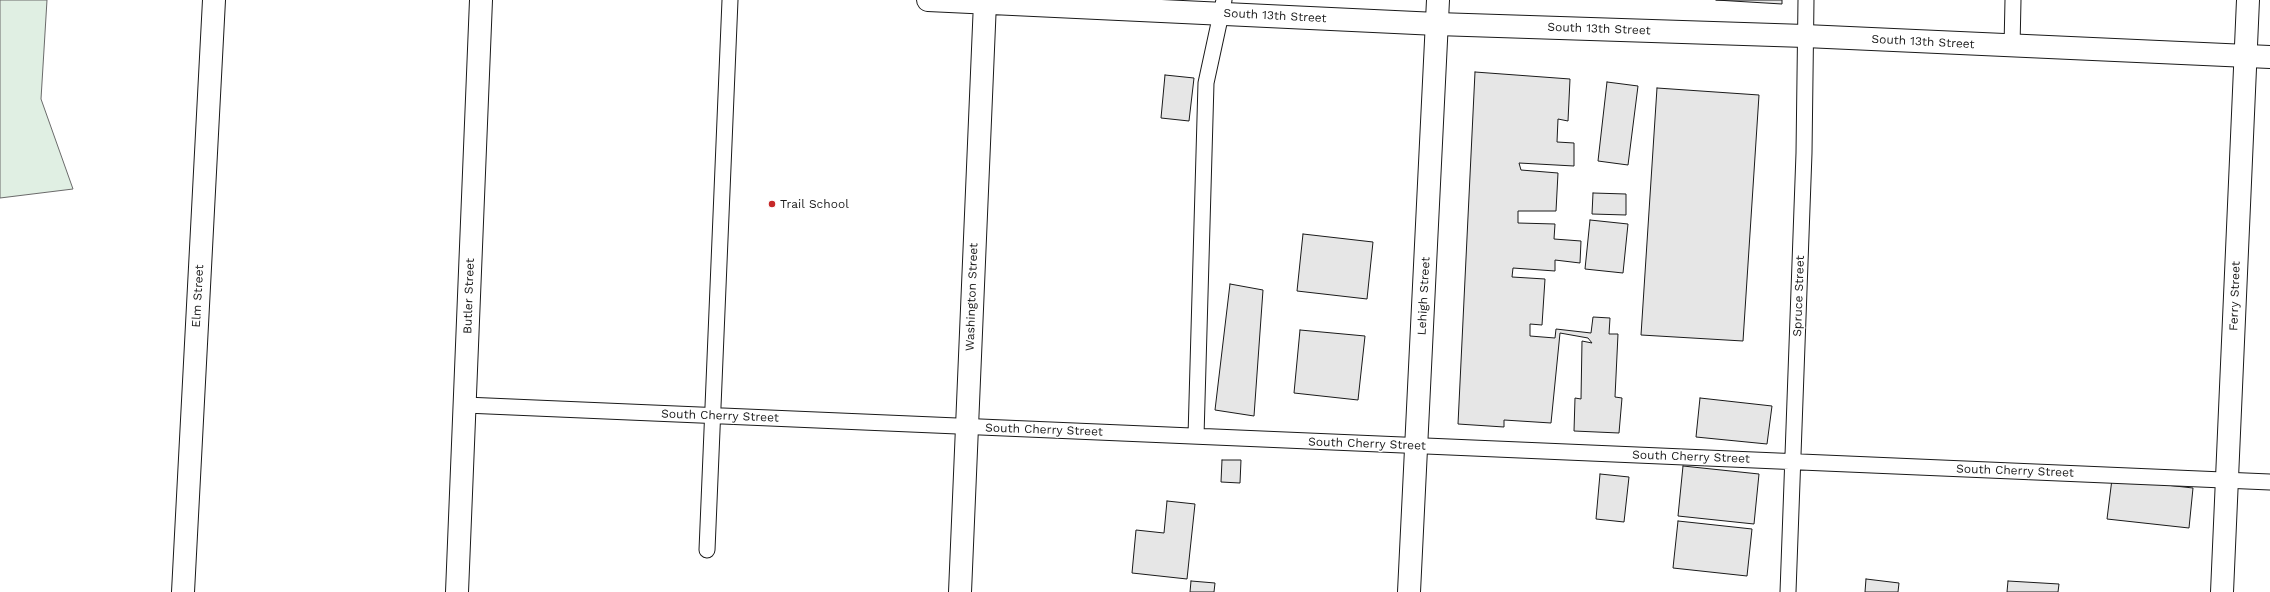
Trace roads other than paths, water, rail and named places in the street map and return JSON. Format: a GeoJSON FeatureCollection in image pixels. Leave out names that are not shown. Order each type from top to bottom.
{"type":"FeatureCollection","features":[{"type":"Feature","properties":{"kind":"main road","name":"Elm Street"},"geometry":{"type":"LineString","coordinates":[[183,592],[214,0]]}},
{"type":"Feature","properties":{"kind":"main road","name":"Butler Street"},"geometry":{"type":"LineString","coordinates":[[457,592],[481,0]]}},
{"type":"Feature","properties":{"kind":"main road","name":"South 13th Street"},"geometry":{"type":"LineString","coordinates":[[928,0],[1223,7],[1437,24],[1805,36],[2012,47],[2270,57]]}},
{"type":"Feature","properties":{"kind":"main road","name":"Lehigh Street"},"geometry":{"type":"LineString","coordinates":[[1409,592],[1438,0]]}},
{"type":"Feature","properties":{"kind":"main road","name":"Ferry Street"},"geometry":{"type":"LineString","coordinates":[[2222,592],[2248,0]]}},
{"type":"Feature","properties":{"kind":"main road","name":"Washington Street"},"geometry":{"type":"LineString","coordinates":[[960,592],[985,2]]}},
{"type":"Feature","properties":{"kind":"lane"},"geometry":{"type":"LineString","coordinates":[[708,550],[730,0]]}},
{"type":"Feature","properties":{"kind":"lane","name":"Spruce Street"},"geometry":{"type":"LineString","coordinates":[[1788,592],[1794,462],[1804,153],[1806,0]]}},
{"type":"Feature","properties":{"kind":"lane"},"geometry":{"type":"LineString","coordinates":[[2012,47],[2013,0]]}},
{"type":"Feature","properties":{"kind":"lane"},"geometry":{"type":"LineString","coordinates":[[1196,436],[1206,83],[1223,7]]}},
{"type":"Feature","properties":{"kind":"lane","name":"South Cherry Street"},"geometry":{"type":"LineString","coordinates":[[464,405],[2270,482]]}},
{"type":"Feature","properties":{"kind":"place","name":"Trail School"},"geometry":{"type":"Point","coordinates":[772,204]}}]}
